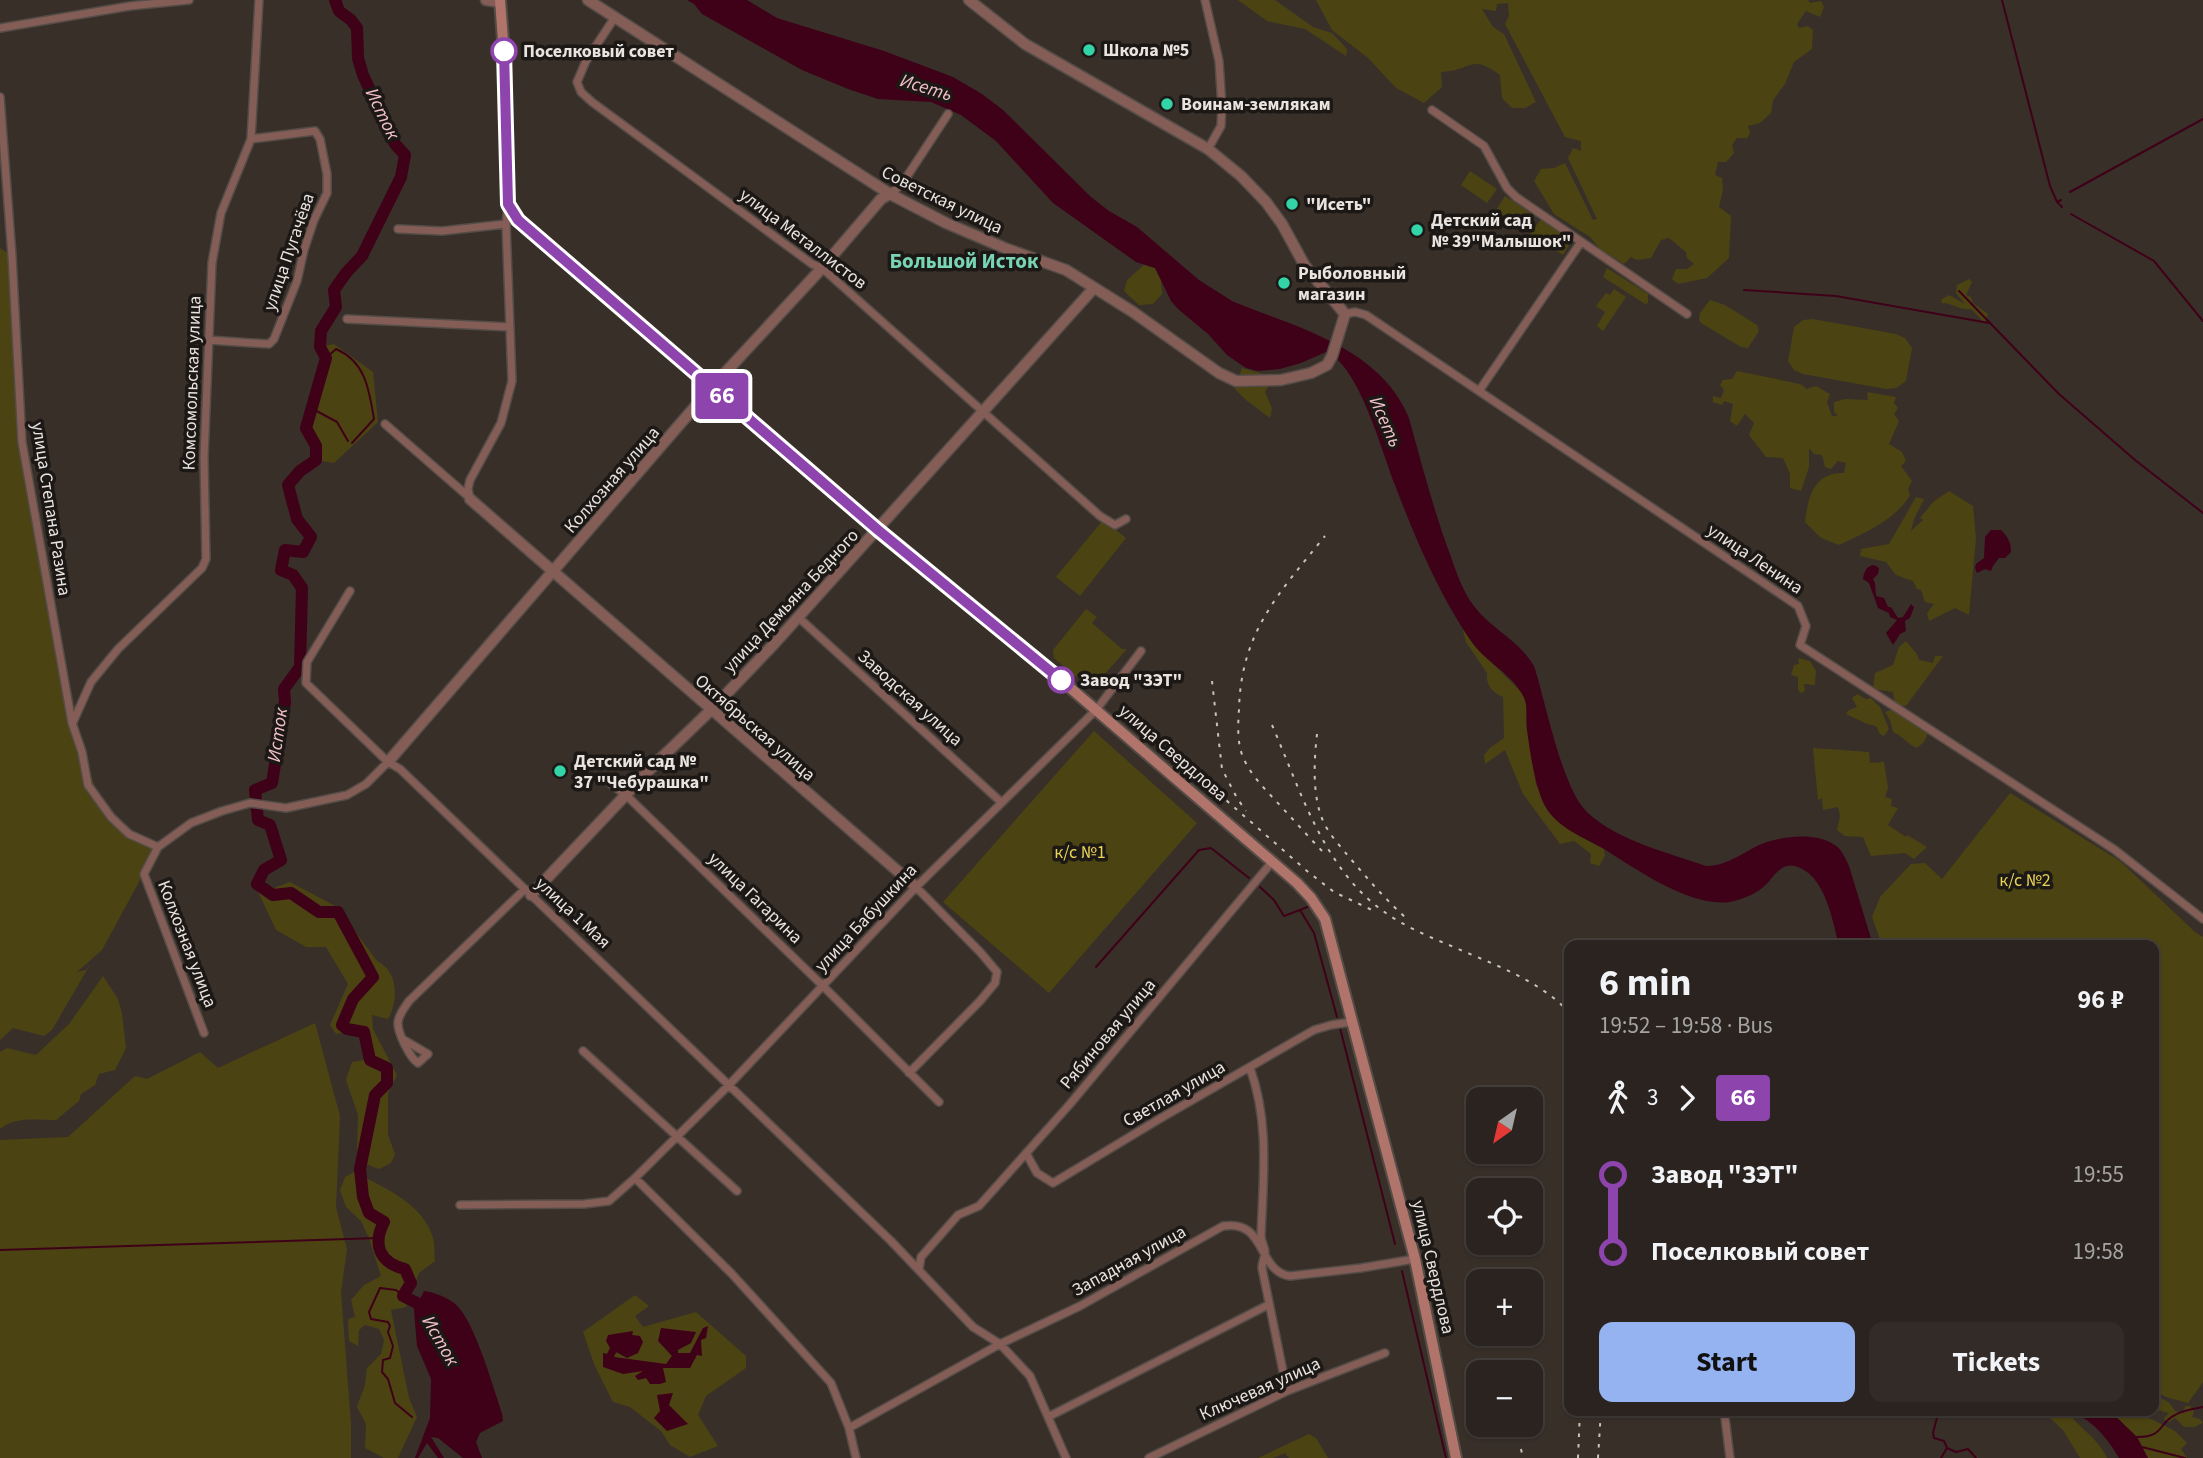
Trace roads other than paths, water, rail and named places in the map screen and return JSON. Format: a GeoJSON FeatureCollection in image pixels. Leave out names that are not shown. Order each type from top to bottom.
{"type":"FeatureCollection","features":[{"type":"Feature","properties":{"kind":"main road"},"geometry":{"type":"LineString","coordinates":[[500,1],[505,67],[508,204]]}},
{"type":"Feature","properties":{"kind":"main road","name":"улица Свердлова"},"geometry":{"type":"LineString","coordinates":[[508,204],[518,220],[878,530],[1039,661],[1311,898],[1325,919],[1415,1259],[1456,1458]]}},
{"type":"Feature","properties":{"kind":"street"},"geometry":{"type":"LineString","coordinates":[[0,28],[130,6],[188,0]]}},
{"type":"Feature","properties":{"kind":"street","name":"Комсомольская улица"},"geometry":{"type":"LineString","coordinates":[[72,723],[91,682],[118,649],[193,578],[206,559],[204,457],[212,263],[221,213],[251,139],[259,0]]}},
{"type":"Feature","properties":{"kind":"street"},"geometry":{"type":"LineString","coordinates":[[486,0],[500,1]]}},
{"type":"Feature","properties":{"kind":"street","name":"Советская улица"},"geometry":{"type":"LineString","coordinates":[[588,0],[890,194],[946,223],[1066,270],[1133,312],[1219,373],[1236,381],[1281,380],[1311,373],[1326,365],[1332,356],[1345,314]]}},
{"type":"Feature","properties":{"kind":"street"},"geometry":{"type":"LineString","coordinates":[[969,0],[1025,44],[1208,149],[1255,189],[1266,202],[1306,266],[1345,314]]}},
{"type":"Feature","properties":{"kind":"street"},"geometry":{"type":"LineString","coordinates":[[1205,0],[1219,61],[1222,107],[1221,126],[1208,149]]}},
{"type":"Feature","properties":{"kind":"street","name":"улица Металлистов"},"geometry":{"type":"LineString","coordinates":[[615,17],[580,72],[577,82],[581,92],[592,103],[811,264],[822,268],[1100,516],[1115,526],[1126,519]]}},
{"type":"Feature","properties":{"kind":"street","name":"улица Степана Разина"},"geometry":{"type":"LineString","coordinates":[[0,97],[22,442],[72,723],[82,752],[88,785],[111,817],[130,834],[158,847]]}},
{"type":"Feature","properties":{"kind":"street"},"geometry":{"type":"LineString","coordinates":[[1432,110],[1484,146],[1507,188],[1516,197],[1687,314]]}},
{"type":"Feature","properties":{"kind":"street","name":"Колхозная улица"},"geometry":{"type":"LineString","coordinates":[[204,1033],[144,874],[158,847],[191,823],[222,811],[250,803],[286,808],[347,795],[366,784],[388,762],[712,387],[822,268],[881,199],[902,184],[948,114]]}},
{"type":"Feature","properties":{"kind":"street","name":"улица Пугачёва"},"geometry":{"type":"LineString","coordinates":[[208,340],[269,344],[274,338],[327,193],[327,173],[320,139],[315,131],[251,139]]}},
{"type":"Feature","properties":{"kind":"street"},"geometry":{"type":"LineString","coordinates":[[470,499],[470,480],[501,423],[512,381],[506,224],[508,204]]}},
{"type":"Feature","properties":{"kind":"street"},"geometry":{"type":"LineString","coordinates":[[398,229],[442,230],[506,224]]}},
{"type":"Feature","properties":{"kind":"street"},"geometry":{"type":"LineString","coordinates":[[1479,391],[1581,242]]}},
{"type":"Feature","properties":{"kind":"street","name":"улица Демьяна Бедного"},"geometry":{"type":"LineString","coordinates":[[404,1040],[398,1023],[409,1001],[528,892],[710,710],[878,530],[1093,289]]}},
{"type":"Feature","properties":{"kind":"street","name":"улица Ленина"},"geometry":{"type":"LineString","coordinates":[[1345,314],[1355,312],[1366,315],[1798,606],[1806,626],[1800,645],[2115,850],[2203,919]]}},
{"type":"Feature","properties":{"kind":"street"},"geometry":{"type":"LineString","coordinates":[[347,319],[510,327]]}},
{"type":"Feature","properties":{"kind":"street","name":"Октябрьская улица"},"geometry":{"type":"LineString","coordinates":[[385,424],[916,887],[997,972],[995,983],[980,1001],[909,1073]]}},
{"type":"Feature","properties":{"kind":"street","name":"улица 1 Мая"},"geometry":{"type":"LineString","coordinates":[[350,591],[307,662],[306,683],[388,762],[400,769],[891,1241],[973,1327],[1000,1345],[1030,1376],[1066,1458]]}},
{"type":"Feature","properties":{"kind":"street","name":"Заводская улица"},"geometry":{"type":"LineString","coordinates":[[798,617],[1001,802]]}},
{"type":"Feature","properties":{"kind":"street","name":"улица Бабушкина"},"geometry":{"type":"LineString","coordinates":[[460,1205],[584,1204],[609,1201],[729,1085],[916,887],[1096,710],[1141,651]]}},
{"type":"Feature","properties":{"kind":"street","name":"улица Гагарина"},"geometry":{"type":"LineString","coordinates":[[606,780],[626,795],[824,986],[939,1102]]}},
{"type":"Feature","properties":{"kind":"street","name":"Рябиновая улица"},"geometry":{"type":"LineString","coordinates":[[919,1269],[921,1257],[958,1215],[979,1206],[1070,1104],[1272,862]]}},
{"type":"Feature","properties":{"kind":"street","name":"Светлая улица"},"geometry":{"type":"LineString","coordinates":[[1026,1153],[1037,1173],[1053,1183],[1314,1030],[1351,1022]]}},
{"type":"Feature","properties":{"kind":"street"},"geometry":{"type":"LineString","coordinates":[[583,1051],[737,1191]]}},
{"type":"Feature","properties":{"kind":"street"},"geometry":{"type":"LineString","coordinates":[[1250,1068],[1263,1122],[1265,1182],[1261,1239],[1265,1253],[1262,1268],[1287,1391]]}},
{"type":"Feature","properties":{"kind":"street"},"geometry":{"type":"LineString","coordinates":[[635,1178],[732,1274],[831,1383],[849,1428],[856,1458]]}},
{"type":"Feature","properties":{"kind":"street","name":"Западная улица"},"geometry":{"type":"LineString","coordinates":[[849,1428],[1000,1345],[1080,1306],[1223,1226],[1237,1224],[1248,1229],[1278,1272],[1290,1276],[1415,1259]]}},
{"type":"Feature","properties":{"kind":"street"},"geometry":{"type":"LineString","coordinates":[[1048,1417],[1268,1306]]}},
{"type":"Feature","properties":{"kind":"street","name":"Ключевая улица"},"geometry":{"type":"LineString","coordinates":[[1149,1458],[1287,1391],[1385,1353]]}},
{"type":"Feature","properties":{"kind":"street"},"geometry":{"type":"LineString","coordinates":[[1725,1416],[1730,1458]]}},
{"type":"Feature","properties":{"kind":"water","name":"Исеть"},"geometry":{"type":"Polygon","coordinates":[[[687,0],[747,0],[777,18],[884,51],[953,77],[1003,110],[1091,197],[1137,227],[1199,280],[1232,301],[1309,331],[1357,357],[1378,374],[1396,394],[1409,418],[1434,506],[1461,583],[1470,601],[1481,614],[1521,649],[1534,666],[1563,766],[1579,802],[1588,813],[1614,832],[1629,839],[1706,866],[1723,863],[1759,845],[1792,837],[1818,838],[1833,844],[1847,863],[1871,940],[1838,940],[1826,899],[1820,888],[1814,878],[1795,866],[1789,865],[1780,869],[1766,885],[1741,899],[1719,902],[1702,900],[1649,877],[1572,832],[1550,814],[1541,798],[1536,780],[1524,698],[1512,680],[1474,645],[1451,608],[1411,526],[1359,391],[1338,360],[1326,352],[1280,369],[1258,371],[1246,368],[1227,355],[1208,334],[1178,309],[1171,301],[1155,268],[1136,262],[1053,203],[996,141],[961,115],[931,102],[878,99],[802,70],[702,14],[687,0]]]}},
{"type":"Feature","properties":{"kind":"water"},"geometry":{"type":"Polygon","coordinates":[[[1991,530],[2001,530],[2010,542],[2011,552],[2005,558],[1999,558],[1991,571],[1985,569],[1977,573],[1976,564],[1984,558],[1985,537],[1991,530]]]}},
{"type":"Feature","properties":{"kind":"water"},"geometry":{"type":"Polygon","coordinates":[[[1874,565],[1879,568],[1873,579],[1876,596],[1884,598],[1898,618],[1903,617],[1911,604],[1914,607],[1910,618],[1905,621],[1906,631],[1900,634],[1893,645],[1886,633],[1897,620],[1878,608],[1869,583],[1863,579],[1866,570],[1874,565]]]}},
{"type":"Feature","properties":{"kind":"water"},"geometry":{"type":"Polygon","coordinates":[[[424,1291],[447,1299],[461,1311],[476,1338],[488,1371],[503,1421],[480,1433],[476,1442],[482,1458],[463,1458],[438,1438],[431,1437],[444,1458],[438,1458],[427,1443],[418,1458],[415,1458],[430,1418],[431,1379],[417,1346],[414,1311],[424,1291]]]}},
{"type":"Feature","properties":{"kind":"water"},"geometry":{"type":"Polygon","coordinates":[[[708,1326],[706,1338],[701,1340],[702,1356],[697,1355],[690,1368],[663,1368],[666,1382],[650,1384],[646,1378],[638,1380],[635,1376],[643,1371],[623,1374],[603,1367],[603,1353],[607,1354],[610,1348],[606,1341],[608,1335],[633,1331],[632,1335],[640,1336],[643,1342],[638,1353],[627,1358],[616,1352],[614,1357],[666,1364],[672,1356],[658,1341],[661,1328],[696,1332],[691,1343],[678,1350],[678,1353],[690,1353],[703,1328],[708,1326]]]}},
{"type":"Feature","properties":{"kind":"water"},"geometry":{"type":"Polygon","coordinates":[[[673,1393],[669,1405],[688,1424],[667,1431],[654,1418],[660,1411],[657,1395],[673,1393]]]}},
{"type":"Feature","properties":{"kind":"water"},"geometry":{"type":"Polygon","coordinates":[[[2080,1416],[2115,1416],[2137,1437],[2148,1458],[2119,1458],[2104,1436],[2080,1416]]]}},
{"type":"Feature","properties":{"kind":"waterway","name":"Исток"},"geometry":{"type":"LineString","coordinates":[[335,0],[339,11],[357,28],[358,58],[363,75],[395,144],[405,155],[401,177],[362,256],[334,290],[336,307],[321,331],[320,347],[326,358],[306,428],[316,446],[316,460],[300,471],[288,485],[297,519],[311,537],[303,552],[285,550],[281,570],[293,575],[302,588],[300,667],[284,689],[285,702],[272,783],[255,790],[258,820],[270,825],[281,860],[264,870],[257,884],[273,895],[291,893],[319,912],[338,912],[373,977],[353,999],[342,1025],[347,1029],[364,1032],[370,1060],[387,1068],[387,1083],[375,1095],[360,1169],[363,1197],[369,1213],[384,1222],[379,1238],[384,1258],[405,1269],[411,1283],[403,1296],[417,1303],[428,1317]]}},
{"type":"Feature","properties":{"kind":"waterway"},"geometry":{"type":"LineString","coordinates":[[2002,0],[2050,186],[2057,202]]}},
{"type":"Feature","properties":{"kind":"waterway"},"geometry":{"type":"LineString","coordinates":[[2070,192],[2203,119]]}},
{"type":"Feature","properties":{"kind":"waterway"},"geometry":{"type":"LineString","coordinates":[[2061,200],[2057,202],[2062,207]]}},
{"type":"Feature","properties":{"kind":"waterway"},"geometry":{"type":"LineString","coordinates":[[2071,214],[2154,261],[2203,321]]}},
{"type":"Feature","properties":{"kind":"waterway"},"geometry":{"type":"LineString","coordinates":[[1744,290],[1836,296],[1989,323]]}},
{"type":"Feature","properties":{"kind":"waterway"},"geometry":{"type":"LineString","coordinates":[[1959,291],[2059,394],[2135,460],[2203,513]]}},
{"type":"Feature","properties":{"kind":"waterway"},"geometry":{"type":"LineString","coordinates":[[326,358],[336,349],[346,355],[360,369],[368,388],[374,419],[352,443]]}},
{"type":"Feature","properties":{"kind":"waterway"},"geometry":{"type":"LineString","coordinates":[[311,408],[337,422],[348,441]]}},
{"type":"Feature","properties":{"kind":"waterway"},"geometry":{"type":"LineString","coordinates":[[1096,967],[1199,850],[1211,848],[1249,878]]}},
{"type":"Feature","properties":{"kind":"waterway"},"geometry":{"type":"LineString","coordinates":[[1260,887],[1274,900],[1284,916],[1300,910]]}},
{"type":"Feature","properties":{"kind":"waterway"},"geometry":{"type":"LineString","coordinates":[[1310,906],[1300,910],[1314,933],[1337,1017]]}},
{"type":"Feature","properties":{"kind":"waterway"},"geometry":{"type":"LineString","coordinates":[[1340,1028],[1395,1244]]}},
{"type":"Feature","properties":{"kind":"waterway"},"geometry":{"type":"LineString","coordinates":[[0,1250],[379,1238]]}},
{"type":"Feature","properties":{"kind":"waterway"},"geometry":{"type":"LineString","coordinates":[[1402,1271],[1446,1458]]}},
{"type":"Feature","properties":{"kind":"waterway"},"geometry":{"type":"LineString","coordinates":[[403,1296],[396,1290],[380,1288],[369,1312],[371,1319],[388,1322],[390,1326],[388,1332],[393,1346],[390,1358],[383,1360],[382,1372],[388,1379],[395,1403],[412,1417]]}},
{"type":"Feature","properties":{"kind":"waterway"},"geometry":{"type":"LineString","coordinates":[[2137,1437],[2152,1435],[2178,1413],[2203,1407]]}},
{"type":"Feature","properties":{"kind":"waterway"},"geometry":{"type":"LineString","coordinates":[[1937,1416],[1934,1438],[1944,1441],[1947,1448],[1941,1458]]}},
{"type":"Feature","properties":{"kind":"waterway"},"geometry":{"type":"LineString","coordinates":[[2142,1447],[2185,1458]]}},
{"type":"Feature","properties":{"kind":"waterway"},"geometry":{"type":"LineString","coordinates":[[1947,1448],[1956,1452],[1968,1449],[1976,1458]]}},
{"type":"Feature","properties":{"kind":"railway"},"geometry":{"type":"LineString","coordinates":[[1322,851],[1253,775],[1241,752],[1238,728],[1241,682],[1255,635],[1278,595],[1325,536]]}},
{"type":"Feature","properties":{"kind":"railway"},"geometry":{"type":"LineString","coordinates":[[1212,681],[1222,769],[1246,811]]}},
{"type":"Feature","properties":{"kind":"railway"},"geometry":{"type":"LineString","coordinates":[[1272,725],[1316,826],[1344,873],[1362,893],[1406,926],[1498,966],[1544,991],[1564,1007]]}},
{"type":"Feature","properties":{"kind":"railway"},"geometry":{"type":"LineString","coordinates":[[1317,734],[1315,789],[1323,821],[1349,857],[1405,917]]}},
{"type":"Feature","properties":{"kind":"railway"},"geometry":{"type":"LineString","coordinates":[[1187,766],[1334,892],[1374,911]]}},
{"type":"Feature","properties":{"kind":"railway"},"geometry":{"type":"LineString","coordinates":[[1578,1458],[1580,1416]]}},
{"type":"Feature","properties":{"kind":"railway"},"geometry":{"type":"LineString","coordinates":[[1598,1458],[1601,1416]]}},
{"type":"Feature","properties":{"kind":"railway"},"geometry":{"type":"LineString","coordinates":[[1521,1449],[1523,1458]]}},
{"type":"Feature","properties":{"kind":"place","name":"Школа №5"},"geometry":{"type":"Point","coordinates":[1089,50]}},
{"type":"Feature","properties":{"kind":"place","name":"Поселковый совет"},"geometry":{"type":"Point","coordinates":[504,51]}},
{"type":"Feature","properties":{"kind":"place","name":"Воинам-землякам"},"geometry":{"type":"Point","coordinates":[1167,104]}},
{"type":"Feature","properties":{"kind":"place","name":"\"Исеть\""},"geometry":{"type":"Point","coordinates":[1292,204]}},
{"type":"Feature","properties":{"kind":"place","name":"Детский сад № 39\"Малышок\""},"geometry":{"type":"Point","coordinates":[1417,230]}},
{"type":"Feature","properties":{"kind":"place","name":"Рыболовный магазин"},"geometry":{"type":"Point","coordinates":[1284,283]}},
{"type":"Feature","properties":{"kind":"place","name":"Завод \"ЗЭТ\""},"geometry":{"type":"Point","coordinates":[1061,680]}},
{"type":"Feature","properties":{"kind":"place","name":"Детский сад № 37 \"Чебурашка\""},"geometry":{"type":"Point","coordinates":[560,771]}},
{"type":"Feature","properties":{"kind":"district","name":"Большой Исток"},"geometry":{"type":"Point","coordinates":[964,261]}},
{"type":"Feature","properties":{"kind":"park label","name":"к/с №1"},"geometry":{"type":"Point","coordinates":[1080,852]}},
{"type":"Feature","properties":{"kind":"park label","name":"к/с №2"},"geometry":{"type":"Point","coordinates":[2025,880]}}]}
